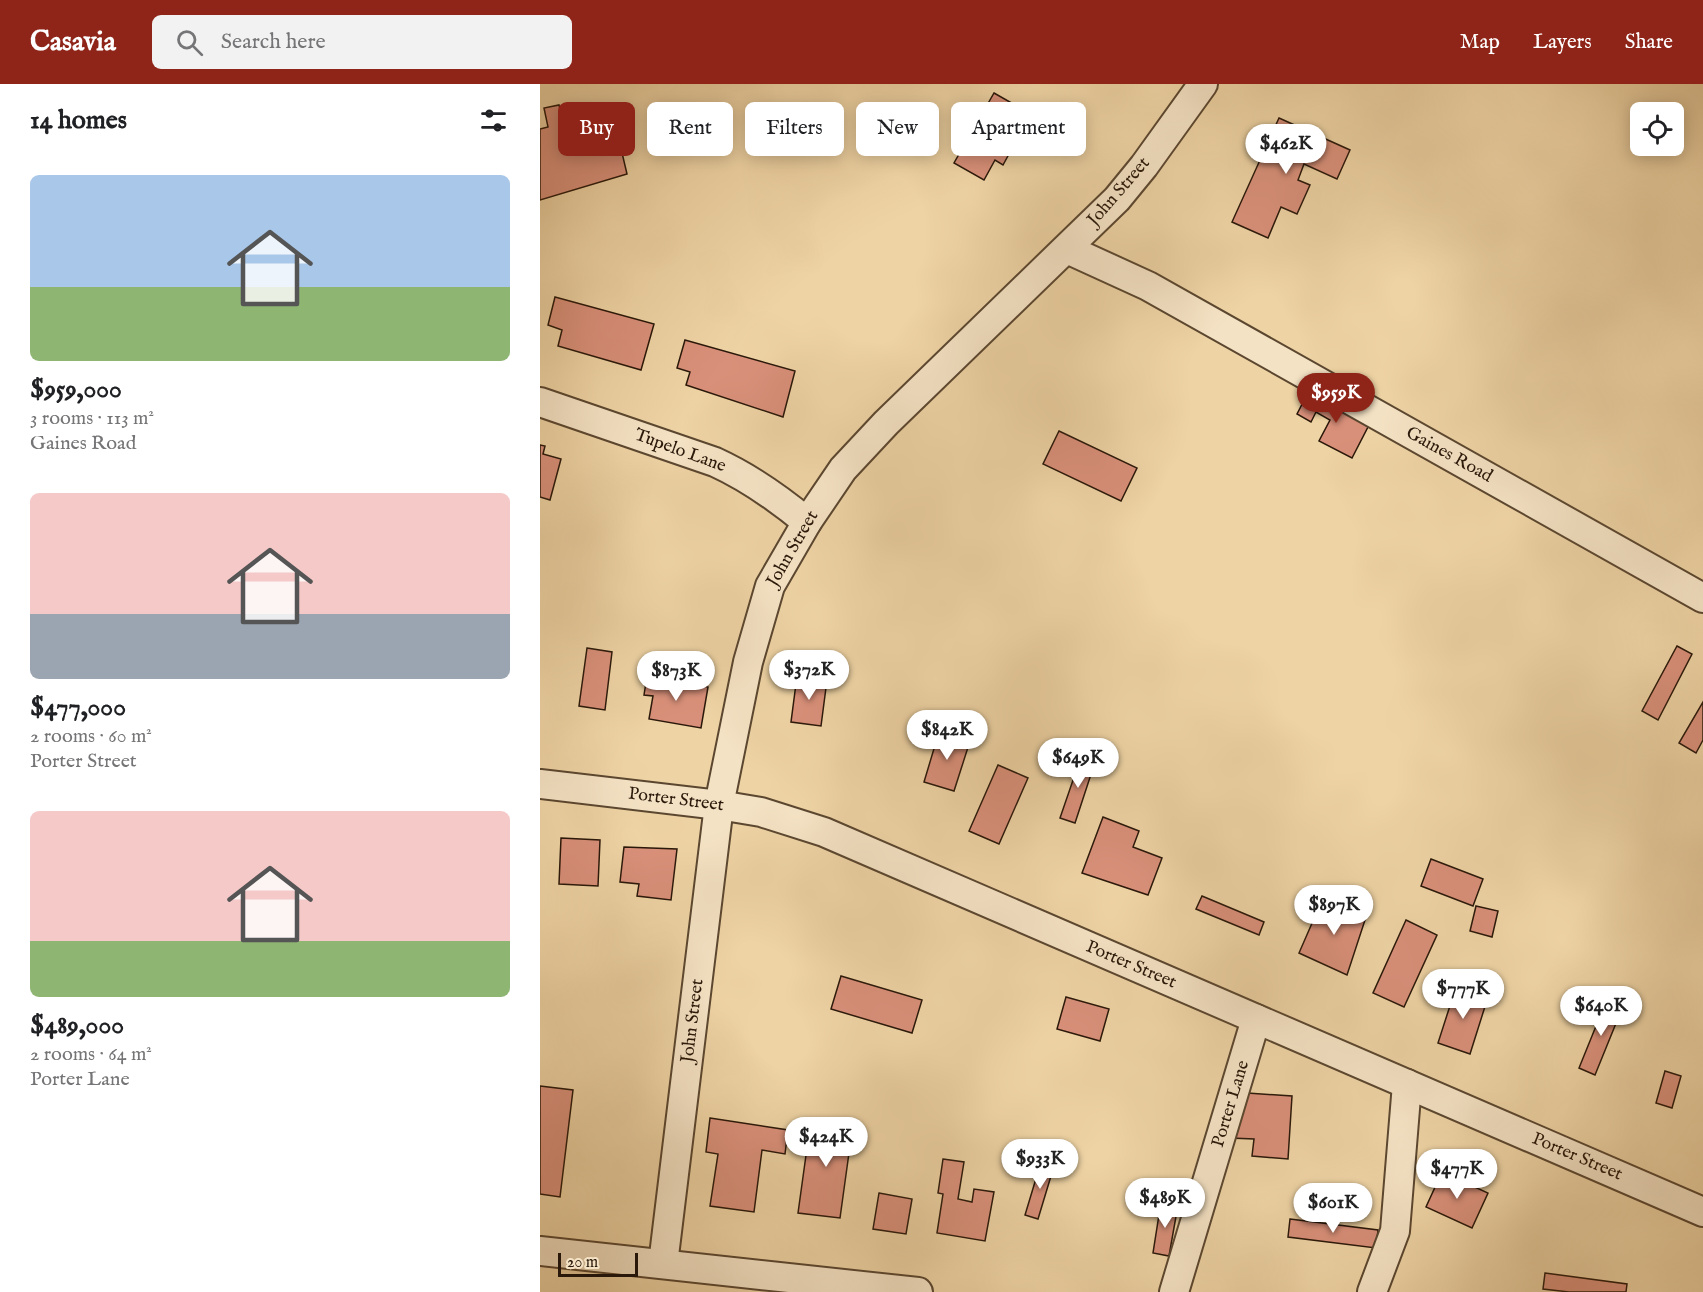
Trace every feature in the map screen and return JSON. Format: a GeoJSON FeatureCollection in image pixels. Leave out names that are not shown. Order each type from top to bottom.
{"type":"FeatureCollection","features":[{"type":"Feature","properties":{"kind":"street","name":"John Street"},"geometry":{"type":"LineString","coordinates":[[663,1264],[719,805],[748,662],[770,585],[807,522],[843,469],[886,423],[1117,199],[1144,166],[1203,84]]}},
{"type":"Feature","properties":{"kind":"street","name":"Gaines Road"},"geometry":{"type":"LineString","coordinates":[[1067,249],[1148,286],[1703,598]]}},
{"type":"Feature","properties":{"kind":"street","name":"Tupelo Lane"},"geometry":{"type":"LineString","coordinates":[[540,402],[715,462],[740,473],[772,494],[807,522]]}},
{"type":"Feature","properties":{"kind":"street","name":"Porter Street"},"geometry":{"type":"LineString","coordinates":[[540,784],[761,812],[824,832],[1703,1212]]}},
{"type":"Feature","properties":{"kind":"street","name":"Porter Lane"},"geometry":{"type":"LineString","coordinates":[[1174,1292],[1256,1019]]}},
{"type":"Feature","properties":{"kind":"street"},"geometry":{"type":"LineString","coordinates":[[1372,1292],[1395,1231],[1407,1084]]}},
{"type":"Feature","properties":{"kind":"street"},"geometry":{"type":"LineString","coordinates":[[540,1251],[918,1292]]}},
{"type":"Feature","properties":{"kind":"building"},"geometry":{"type":"Polygon","coordinates":[[[994,93],[1010,102],[989,102],[994,93]]]}},
{"type":"Feature","properties":{"kind":"building"},"geometry":{"type":"Polygon","coordinates":[[[558,105],[558,156],[623,156],[627,174],[540,200],[540,129],[548,127],[544,108],[558,105]]]}},
{"type":"Feature","properties":{"kind":"building"},"geometry":{"type":"Polygon","coordinates":[[[1279,118],[1350,150],[1337,179],[1304,164],[1298,180],[1310,185],[1297,214],[1281,207],[1268,238],[1232,222],[1279,118]]]}},
{"type":"Feature","properties":{"kind":"building"},"geometry":{"type":"Polygon","coordinates":[[[958,156],[1008,156],[1003,165],[995,160],[984,180],[954,163],[958,156]]]}},
{"type":"Feature","properties":{"kind":"building"},"geometry":{"type":"Polygon","coordinates":[[[555,297],[654,324],[641,370],[558,346],[562,330],[548,325],[555,297]]]}},
{"type":"Feature","properties":{"kind":"building"},"geometry":{"type":"Polygon","coordinates":[[[685,340],[795,371],[783,417],[686,385],[690,372],[677,368],[685,340]]]}},
{"type":"Feature","properties":{"kind":"building"},"geometry":{"type":"Polygon","coordinates":[[[1309,391],[1370,423],[1352,458],[1319,441],[1330,420],[1316,412],[1311,422],[1297,414],[1309,391]]]}},
{"type":"Feature","properties":{"kind":"building"},"geometry":{"type":"Polygon","coordinates":[[[1059,431],[1137,468],[1121,501],[1043,464],[1059,431]]]}},
{"type":"Feature","properties":{"kind":"building"},"geometry":{"type":"Polygon","coordinates":[[[540,445],[545,446],[543,454],[561,459],[550,500],[540,497],[540,445]]]}},
{"type":"Feature","properties":{"kind":"building"},"geometry":{"type":"Polygon","coordinates":[[[1677,646],[1692,654],[1658,720],[1642,711],[1677,646]]]}},
{"type":"Feature","properties":{"kind":"building"},"geometry":{"type":"Polygon","coordinates":[[[587,648],[612,652],[605,710],[579,706],[587,648]]]}},
{"type":"Feature","properties":{"kind":"building"},"geometry":{"type":"Polygon","coordinates":[[[647,676],[708,687],[701,728],[649,719],[653,696],[644,695],[647,676]]]}},
{"type":"Feature","properties":{"kind":"building"},"geometry":{"type":"Polygon","coordinates":[[[797,676],[827,680],[821,726],[791,722],[797,676]]]}},
{"type":"Feature","properties":{"kind":"building"},"geometry":{"type":"Polygon","coordinates":[[[1703,702],[1703,740],[1696,753],[1679,743],[1703,702]]]}},
{"type":"Feature","properties":{"kind":"building"},"geometry":{"type":"Polygon","coordinates":[[[939,732],[970,741],[954,791],[924,782],[939,732]]]}},
{"type":"Feature","properties":{"kind":"building"},"geometry":{"type":"Polygon","coordinates":[[[1082,754],[1096,759],[1075,823],[1060,818],[1082,754]]]}},
{"type":"Feature","properties":{"kind":"building"},"geometry":{"type":"Polygon","coordinates":[[[998,765],[1028,778],[999,844],[969,831],[998,765]]]}},
{"type":"Feature","properties":{"kind":"building"},"geometry":{"type":"Polygon","coordinates":[[[1103,817],[1139,831],[1133,847],[1162,858],[1148,895],[1082,873],[1103,817]]]}},
{"type":"Feature","properties":{"kind":"building"},"geometry":{"type":"Polygon","coordinates":[[[561,838],[600,840],[598,886],[559,884],[561,838]]]}},
{"type":"Feature","properties":{"kind":"building"},"geometry":{"type":"Polygon","coordinates":[[[624,847],[677,849],[671,900],[637,896],[639,884],[620,882],[624,847]]]}},
{"type":"Feature","properties":{"kind":"building"},"geometry":{"type":"Polygon","coordinates":[[[1431,859],[1483,879],[1473,906],[1421,886],[1431,859]]]}},
{"type":"Feature","properties":{"kind":"building"},"geometry":{"type":"Polygon","coordinates":[[[1202,896],[1264,922],[1259,935],[1196,909],[1202,896]]]}},
{"type":"Feature","properties":{"kind":"building"},"geometry":{"type":"Polygon","coordinates":[[[1323,898],[1366,917],[1347,975],[1299,953],[1323,898]]]}},
{"type":"Feature","properties":{"kind":"building"},"geometry":{"type":"Polygon","coordinates":[[[1476,906],[1498,911],[1492,937],[1470,931],[1476,906]]]}},
{"type":"Feature","properties":{"kind":"building"},"geometry":{"type":"Polygon","coordinates":[[[1406,920],[1437,935],[1404,1007],[1373,993],[1406,920]]]}},
{"type":"Feature","properties":{"kind":"building"},"geometry":{"type":"Polygon","coordinates":[[[841,976],[922,1000],[912,1033],[831,1009],[841,976]]]}},
{"type":"Feature","properties":{"kind":"building"},"geometry":{"type":"Polygon","coordinates":[[[1456,987],[1488,997],[1470,1054],[1438,1043],[1456,987]]]}},
{"type":"Feature","properties":{"kind":"building"},"geometry":{"type":"Polygon","coordinates":[[[1066,997],[1109,1009],[1100,1041],[1057,1029],[1066,997]]]}},
{"type":"Feature","properties":{"kind":"building"},"geometry":{"type":"Polygon","coordinates":[[[1607,999],[1623,1006],[1595,1075],[1579,1068],[1607,999]]]}},
{"type":"Feature","properties":{"kind":"building"},"geometry":{"type":"Polygon","coordinates":[[[1665,1071],[1681,1076],[1672,1108],[1656,1103],[1665,1071]]]}},
{"type":"Feature","properties":{"kind":"building"},"geometry":{"type":"Polygon","coordinates":[[[540,1086],[573,1090],[560,1197],[540,1194],[540,1086]]]}},
{"type":"Feature","properties":{"kind":"building"},"geometry":{"type":"Polygon","coordinates":[[[1233,1092],[1292,1096],[1288,1159],[1252,1156],[1254,1139],[1230,1138],[1233,1092]]]}},
{"type":"Feature","properties":{"kind":"building"},"geometry":{"type":"Polygon","coordinates":[[[710,1118],[788,1130],[785,1154],[762,1150],[754,1212],[710,1206],[718,1154],[706,1152],[710,1118]]]}},
{"type":"Feature","properties":{"kind":"building"},"geometry":{"type":"Polygon","coordinates":[[[811,1119],[853,1124],[840,1218],[798,1213],[811,1119]]]}},
{"type":"Feature","properties":{"kind":"building"},"geometry":{"type":"Polygon","coordinates":[[[943,1159],[964,1162],[958,1199],[972,1202],[974,1189],[994,1192],[985,1241],[937,1233],[943,1194],[938,1193],[943,1159]]]}},
{"type":"Feature","properties":{"kind":"building"},"geometry":{"type":"Polygon","coordinates":[[[1041,1162],[1054,1166],[1038,1219],[1025,1215],[1041,1162]]]}},
{"type":"Feature","properties":{"kind":"building"},"geometry":{"type":"Polygon","coordinates":[[[1442,1172],[1488,1193],[1472,1228],[1426,1207],[1442,1172]]]}},
{"type":"Feature","properties":{"kind":"building"},"geometry":{"type":"Polygon","coordinates":[[[879,1193],[912,1199],[906,1234],[873,1229],[879,1193]]]}},
{"type":"Feature","properties":{"kind":"building"},"geometry":{"type":"Polygon","coordinates":[[[1161,1202],[1178,1205],[1169,1256],[1153,1253],[1161,1202]]]}},
{"type":"Feature","properties":{"kind":"building"},"geometry":{"type":"Polygon","coordinates":[[[1290,1219],[1378,1230],[1376,1248],[1288,1237],[1290,1219]]]}},
{"type":"Feature","properties":{"kind":"building"},"geometry":{"type":"Polygon","coordinates":[[[1545,1273],[1627,1284],[1626,1292],[1569,1292],[1543,1289],[1545,1273]]]}}]}
